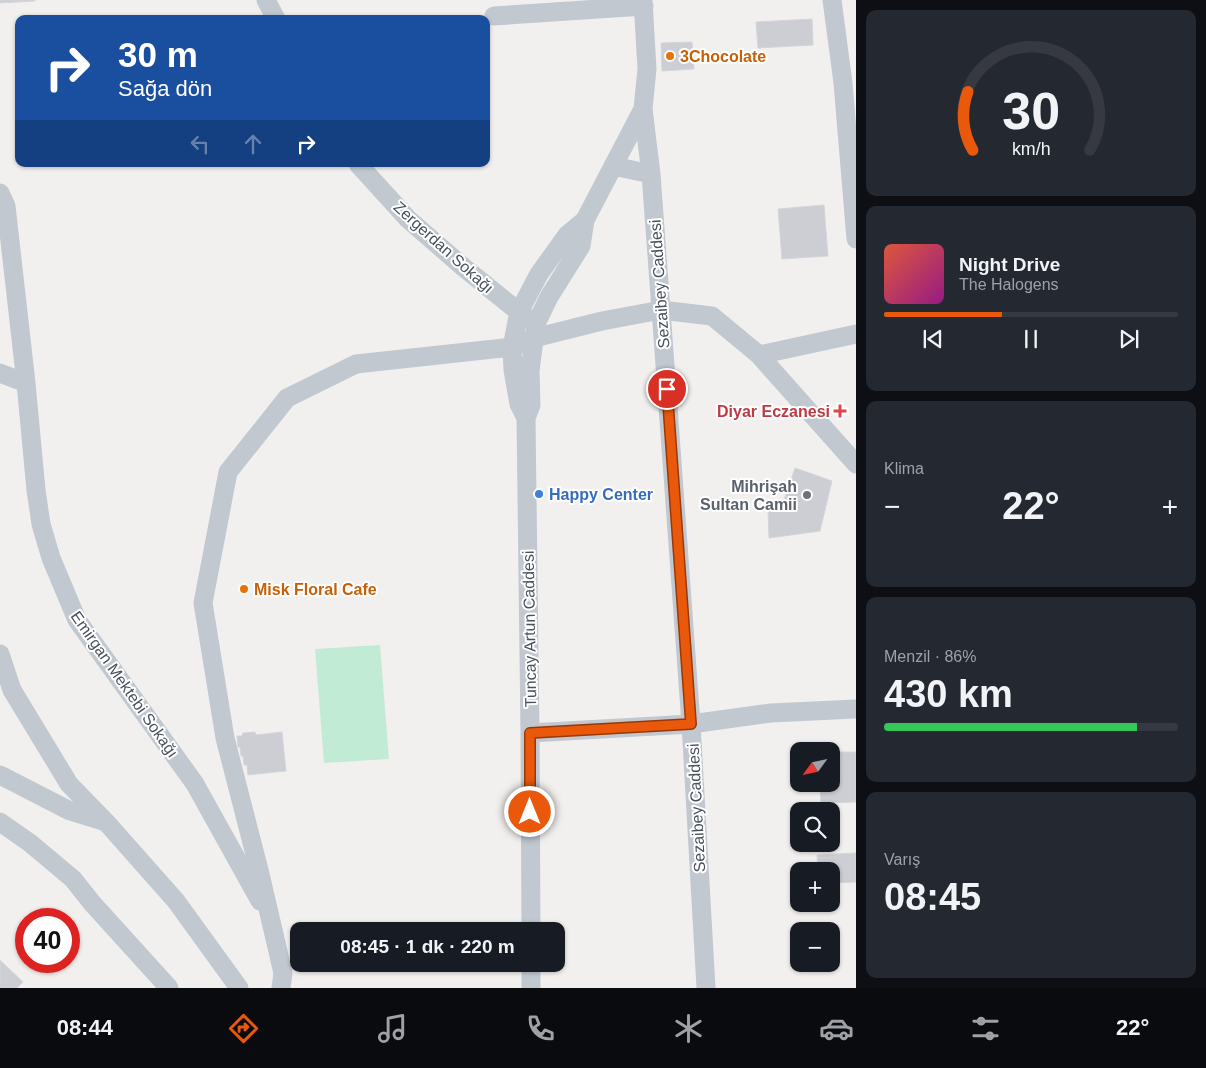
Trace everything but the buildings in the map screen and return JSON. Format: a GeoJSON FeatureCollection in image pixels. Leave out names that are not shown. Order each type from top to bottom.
{"type":"FeatureCollection","features":[{"type":"Feature","properties":{"kind":"street"},"geometry":{"type":"LineString","coordinates":[[266,0],[274,15]]}},
{"type":"Feature","properties":{"kind":"street"},"geometry":{"type":"LineString","coordinates":[[832,0],[843,83],[856,239]]}},
{"type":"Feature","properties":{"kind":"street"},"geometry":{"type":"LineString","coordinates":[[494,16],[644,3]]}},
{"type":"Feature","properties":{"kind":"street","name":"Sezaibey Caddesi"},"geometry":{"type":"LineString","coordinates":[[644,3],[647,69],[643,109],[651,174],[691,724],[706,988]]}},
{"type":"Feature","properties":{"kind":"street"},"geometry":{"type":"LineString","coordinates":[[526,418],[531,405],[530,371],[535,331],[549,297],[581,246],[586,220],[643,109]]}},
{"type":"Feature","properties":{"kind":"street"},"geometry":{"type":"LineString","coordinates":[[613,166],[651,174]]}},
{"type":"Feature","properties":{"kind":"street","name":"Zergerdan Sokağı"},"geometry":{"type":"LineString","coordinates":[[361,167],[408,219],[519,312],[535,331]]}},
{"type":"Feature","properties":{"kind":"street","name":"Emirgan Mektebi Sokağı"},"geometry":{"type":"LineString","coordinates":[[0,193],[6,206],[36,490],[41,524],[51,558],[77,620],[195,784],[270,919]]}},
{"type":"Feature","properties":{"kind":"street"},"geometry":{"type":"LineString","coordinates":[[526,418],[519,404],[513,370],[512,348],[519,312],[538,274],[567,234],[586,220]]}},
{"type":"Feature","properties":{"kind":"street"},"geometry":{"type":"LineString","coordinates":[[281,988],[283,973],[225,738],[203,603],[228,472],[287,398],[356,364],[512,348],[535,331],[661,310],[712,316],[760,355],[856,464]]}},
{"type":"Feature","properties":{"kind":"street"},"geometry":{"type":"LineString","coordinates":[[760,355],[856,334]]}},
{"type":"Feature","properties":{"kind":"street"},"geometry":{"type":"LineString","coordinates":[[0,373],[26,383]]}},
{"type":"Feature","properties":{"kind":"street","name":"Tuncay Artun Caddesi"},"geometry":{"type":"LineString","coordinates":[[526,418],[531,922]]}},
{"type":"Feature","properties":{"kind":"street"},"geometry":{"type":"LineString","coordinates":[[0,654],[12,690],[69,784],[106,822],[176,901],[239,988]]}},
{"type":"Feature","properties":{"kind":"street"},"geometry":{"type":"LineString","coordinates":[[530,733],[691,724],[771,713],[856,709]]}},
{"type":"Feature","properties":{"kind":"street"},"geometry":{"type":"LineString","coordinates":[[0,775],[70,811],[106,822]]}},
{"type":"Feature","properties":{"kind":"street"},"geometry":{"type":"LineString","coordinates":[[0,822],[30,843],[73,879],[92,903],[169,988]]}},
{"type":"Feature","properties":{"kind":"street"},"geometry":{"type":"LineString","coordinates":[[531,972],[531,988]]}},
{"type":"Feature","properties":{"kind":"green space"},"geometry":{"type":"Polygon","coordinates":[[[380,645],[389,759],[324,763],[315,649],[380,645]]]}},
{"type":"Feature","properties":{"kind":"place","name":"3Chocolate"},"geometry":{"type":"Point","coordinates":[670,56]}},
{"type":"Feature","properties":{"kind":"place","name":"Diyar Eczanesi"},"geometry":{"type":"Point","coordinates":[840,411]}},
{"type":"Feature","properties":{"kind":"place","name":"Happy Center"},"geometry":{"type":"Point","coordinates":[539,494]}},
{"type":"Feature","properties":{"kind":"place","name":"Mihrişah Sultan Camii"},"geometry":{"type":"Point","coordinates":[807,495]}},
{"type":"Feature","properties":{"kind":"place","name":"Misk Floral Cafe"},"geometry":{"type":"Point","coordinates":[244,589]}},
{"type":"Feature","properties":{"kind":"route"},"geometry":{"type":"LineString","coordinates":[[530,812],[530,733],[691,724],[667,389]]}}]}
